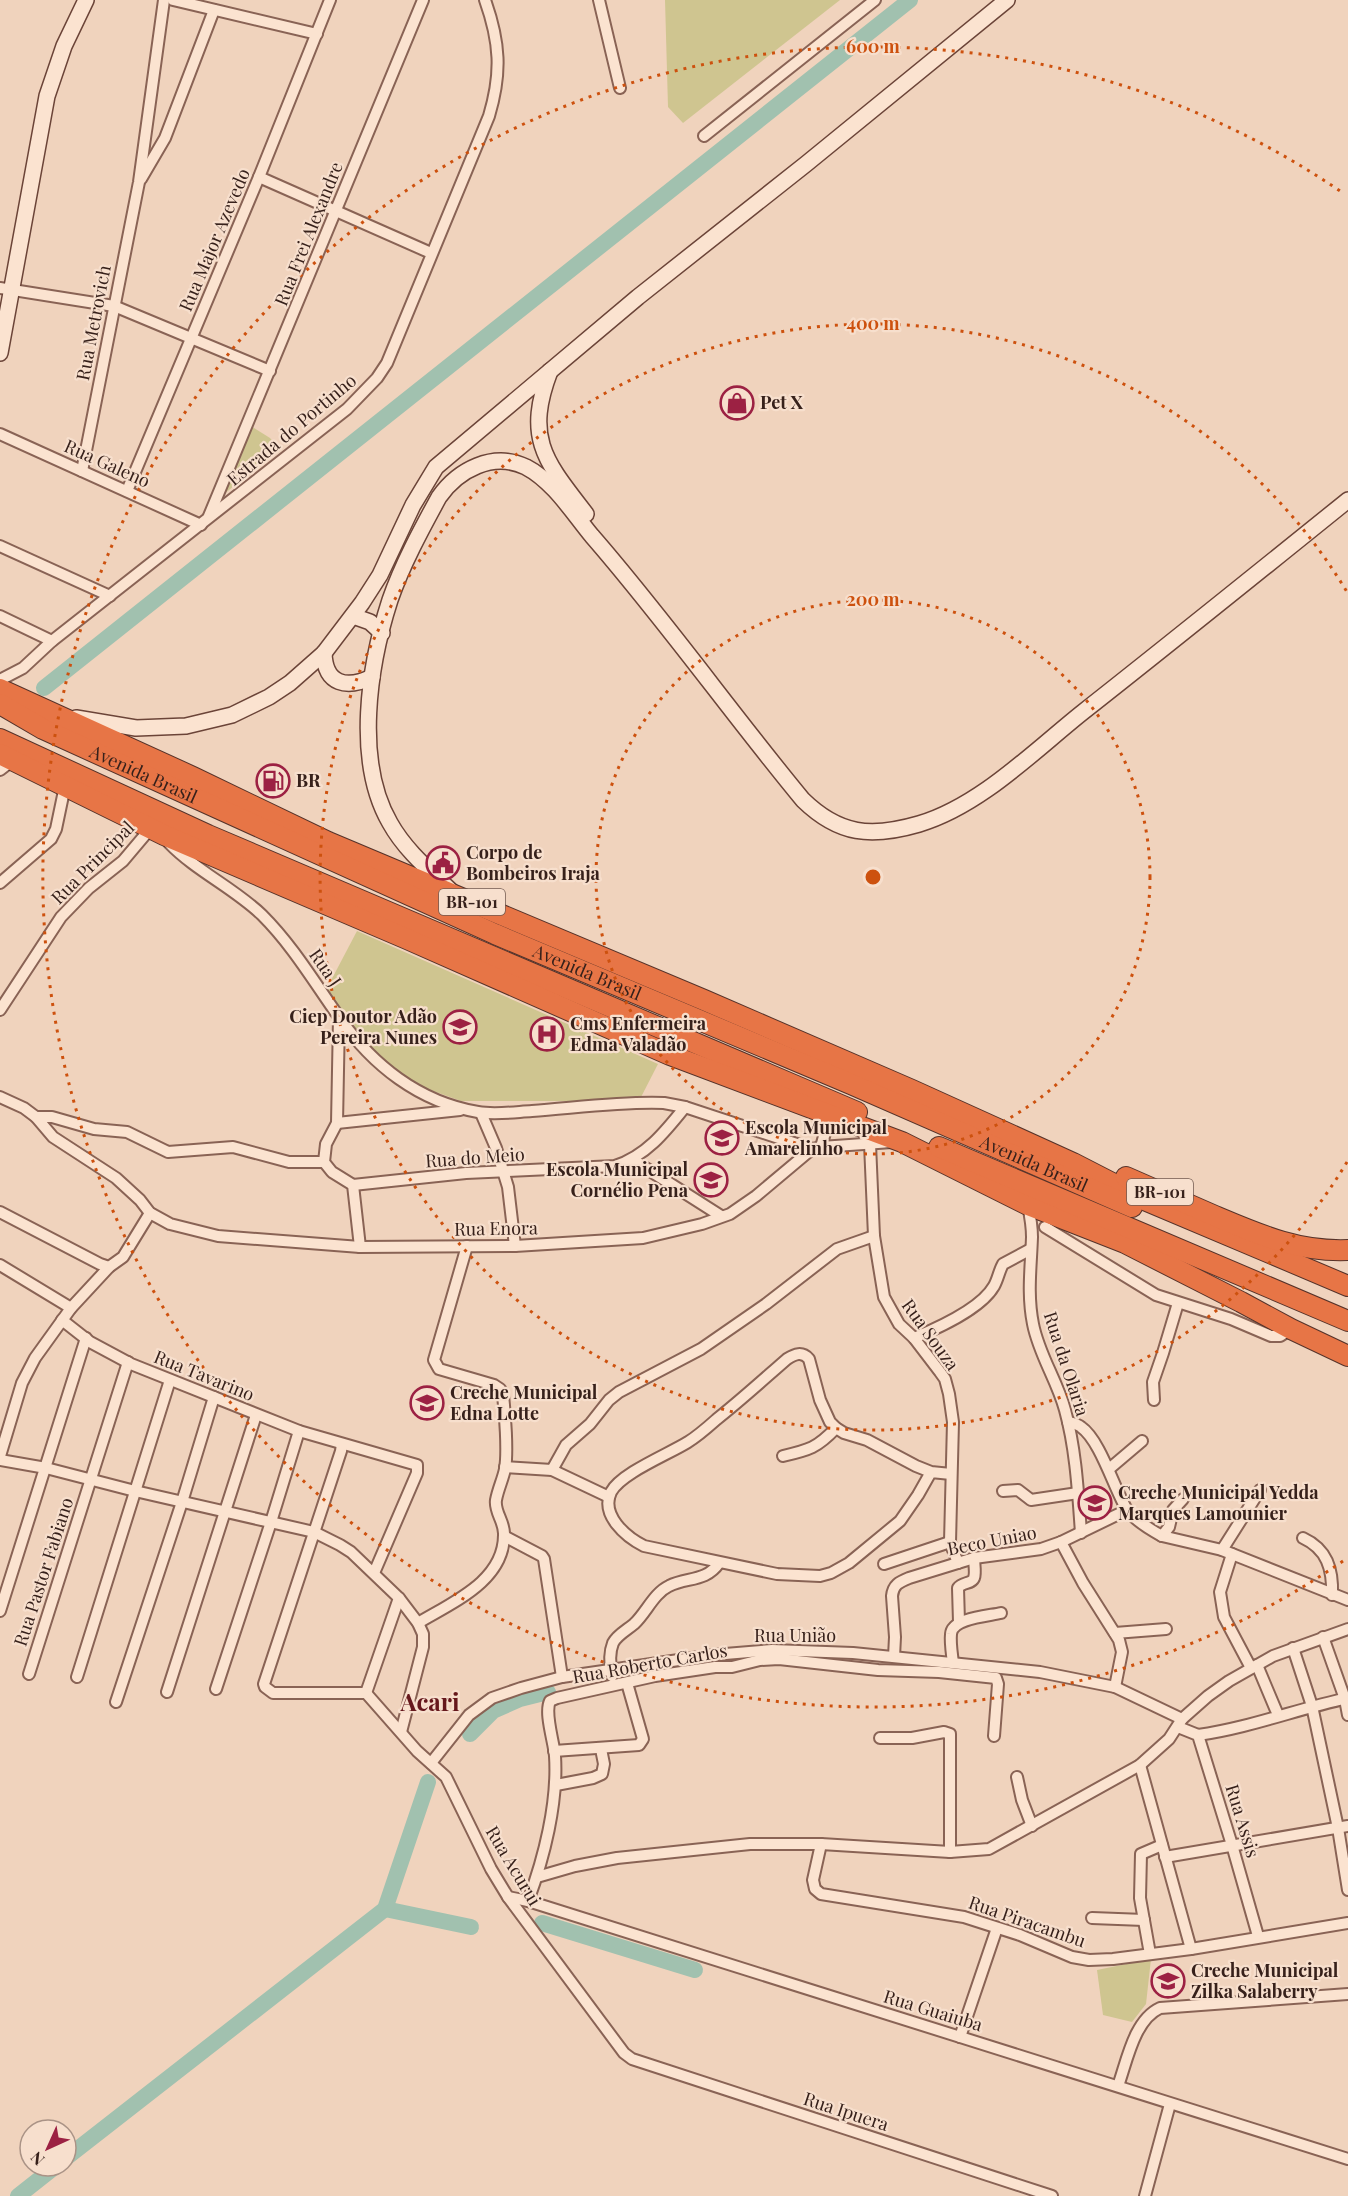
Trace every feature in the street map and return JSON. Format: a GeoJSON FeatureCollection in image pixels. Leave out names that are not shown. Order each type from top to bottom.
{"type":"FeatureCollection","features":[{"type":"Feature","properties":{"kind":"highway","name":"Avenida Brasil"},"geometry":{"type":"LineString","coordinates":[[0,689],[193,777],[328,842],[947,1106],[1073,1163],[1147,1202],[1348,1286]]}},
{"type":"Feature","properties":{"kind":"highway","name":"Avenida Brasil"},"geometry":{"type":"LineString","coordinates":[[0,704],[43,729],[495,933],[1118,1201],[1348,1296]]}},
{"type":"Feature","properties":{"kind":"highway","name":"Avenida Brasil"},"geometry":{"type":"LineString","coordinates":[[0,739],[208,835],[1348,1321]]}},
{"type":"Feature","properties":{"kind":"highway","name":"Avenida Brasil"},"geometry":{"type":"LineString","coordinates":[[4,761],[65,786],[157,832],[681,1059],[902,1142],[1028,1205],[1051,1222],[1125,1243],[1348,1356]]}},
{"type":"Feature","properties":{"kind":"highway"},"geometry":{"type":"LineString","coordinates":[[412,896],[508,928],[609,970],[652,979]]}},
{"type":"Feature","properties":{"kind":"highway"},"geometry":{"type":"LineString","coordinates":[[947,1106],[969,1120],[1099,1186],[1118,1201]]}},
{"type":"Feature","properties":{"kind":"highway","name":"Avenida Brasil"},"geometry":{"type":"LineString","coordinates":[[1006,1133],[1033,1138],[1256,1233],[1291,1245],[1315,1250],[1348,1250]]}},
{"type":"Feature","properties":{"kind":"highway"},"geometry":{"type":"LineString","coordinates":[[1125,1243],[1209,1275],[1281,1294]]}},
{"type":"Feature","properties":{"kind":"highway","name":"Avenida Brasil"},"geometry":{"type":"LineString","coordinates":[[1241,1302],[1348,1343]]}},
{"type":"Feature","properties":{"kind":"street"},"geometry":{"type":"LineString","coordinates":[[0,353],[5,289],[47,96],[64,46],[86,0]]}},
{"type":"Feature","properties":{"kind":"street","name":"Rua Metrovich"},"geometry":{"type":"LineString","coordinates":[[82,471],[139,182],[164,0]]}},
{"type":"Feature","properties":{"kind":"street"},"geometry":{"type":"LineString","coordinates":[[173,0],[317,34]]}},
{"type":"Feature","properties":{"kind":"street","name":"Rua Major Azevedo"},"geometry":{"type":"LineString","coordinates":[[127,491],[259,177],[330,0]]}},
{"type":"Feature","properties":{"kind":"street","name":"Rua Frei Alexandre"},"geometry":{"type":"LineString","coordinates":[[205,522],[225,480],[423,0]]}},
{"type":"Feature","properties":{"kind":"street","name":"Estrada do Portinho"},"geometry":{"type":"LineString","coordinates":[[0,680],[22,668],[52,641],[347,409],[377,378],[387,363],[489,116],[495,96],[499,65],[494,24],[485,0]]}},
{"type":"Feature","properties":{"kind":"street"},"geometry":{"type":"LineString","coordinates":[[599,0],[620,88]]}},
{"type":"Feature","properties":{"kind":"street"},"geometry":{"type":"LineString","coordinates":[[704,136],[875,0]]}},
{"type":"Feature","properties":{"kind":"street"},"geometry":{"type":"LineString","coordinates":[[55,715],[136,728],[186,726],[240,711],[269,697],[290,683],[324,653],[353,616],[380,575],[413,505],[436,467],[638,297],[1007,0]]}},
{"type":"Feature","properties":{"kind":"street","name":"Rua Metrovich"},"geometry":{"type":"LineString","coordinates":[[139,182],[165,138],[214,10]]}},
{"type":"Feature","properties":{"kind":"street"},"geometry":{"type":"LineString","coordinates":[[259,177],[431,253]]}},
{"type":"Feature","properties":{"kind":"street"},"geometry":{"type":"LineString","coordinates":[[5,289],[114,306],[270,372]]}},
{"type":"Feature","properties":{"kind":"street"},"geometry":{"type":"LineString","coordinates":[[550,371],[539,418],[541,446],[569,492],[614,552],[617,565]]}},
{"type":"Feature","properties":{"kind":"street","name":"Rua Galeno"},"geometry":{"type":"LineString","coordinates":[[0,434],[127,491],[205,522]]}},
{"type":"Feature","properties":{"kind":"street"},"geometry":{"type":"LineString","coordinates":[[456,896],[415,856],[389,822],[381,804],[371,768],[369,706],[372,677],[382,633],[398,581],[430,514],[448,485],[477,465],[494,461],[512,462],[537,474],[553,489],[617,565],[803,800],[821,817],[842,828],[868,831],[896,830],[922,823],[976,797],[1348,500]]}},
{"type":"Feature","properties":{"kind":"street"},"geometry":{"type":"LineString","coordinates":[[225,480],[231,493],[238,496]]}},
{"type":"Feature","properties":{"kind":"street"},"geometry":{"type":"LineString","coordinates":[[0,546],[110,596]]}},
{"type":"Feature","properties":{"kind":"street"},"geometry":{"type":"LineString","coordinates":[[0,616],[52,641]]}},
{"type":"Feature","properties":{"kind":"street"},"geometry":{"type":"LineString","coordinates":[[353,616],[370,622],[382,633]]}},
{"type":"Feature","properties":{"kind":"street"},"geometry":{"type":"LineString","coordinates":[[324,653],[327,670],[342,683],[357,683],[372,677]]}},
{"type":"Feature","properties":{"kind":"street"},"geometry":{"type":"LineString","coordinates":[[22,668],[18,684],[22,700]]}},
{"type":"Feature","properties":{"kind":"street"},"geometry":{"type":"LineString","coordinates":[[0,883],[51,839],[56,829],[65,786]]}},
{"type":"Feature","properties":{"kind":"street","name":"Rua Principal"},"geometry":{"type":"LineString","coordinates":[[0,1010],[61,917],[88,888],[157,832]]}},
{"type":"Feature","properties":{"kind":"street","name":"Rua J"},"geometry":{"type":"LineString","coordinates":[[157,832],[178,851],[261,914],[305,965],[339,1018],[369,1053],[389,1073],[428,1096],[481,1113],[653,1102],[685,1107],[817,1148]]}},
{"type":"Feature","properties":{"kind":"street"},"geometry":{"type":"LineString","coordinates":[[339,1018],[337,1122],[326,1144],[324,1162],[332,1172],[353,1185],[360,1247]]}},
{"type":"Feature","properties":{"kind":"street"},"geometry":{"type":"LineString","coordinates":[[0,1097],[24,1108],[36,1117],[53,1137],[126,1187],[150,1213],[123,1257],[109,1267],[71,1308],[28,1370],[0,1458],[314,1532],[340,1545],[374,1573],[399,1598],[418,1623],[423,1634],[423,1647],[401,1732]]}},
{"type":"Feature","properties":{"kind":"street","name":"Rua do Meio"},"geometry":{"type":"LineString","coordinates":[[353,1185],[466,1173],[606,1168],[633,1159],[662,1135],[685,1107]]}},
{"type":"Feature","properties":{"kind":"street","name":"Rua J"},"geometry":{"type":"LineString","coordinates":[[337,1122],[464,1109]]}},
{"type":"Feature","properties":{"kind":"street"},"geometry":{"type":"LineString","coordinates":[[481,1113],[508,1187],[514,1246]]}},
{"type":"Feature","properties":{"kind":"street"},"geometry":{"type":"LineString","coordinates":[[830,1115],[817,1148],[902,1142]]}},
{"type":"Feature","properties":{"kind":"street"},"geometry":{"type":"LineString","coordinates":[[36,1117],[52,1117],[94,1129],[127,1131],[168,1152],[233,1147],[289,1162],[324,1162]]}},
{"type":"Feature","properties":{"kind":"street","name":"Rua Souza"},"geometry":{"type":"LineString","coordinates":[[870,1144],[874,1236],[884,1297],[899,1324],[914,1338],[940,1372],[947,1386],[953,1422],[950,1542]]}},
{"type":"Feature","properties":{"kind":"street","name":"Rua Enora"},"geometry":{"type":"LineString","coordinates":[[150,1213],[170,1224],[204,1234],[360,1247],[514,1246],[643,1238],[702,1224],[738,1209],[817,1148]]}},
{"type":"Feature","properties":{"kind":"street"},"geometry":{"type":"LineString","coordinates":[[633,1159],[721,1216]]}},
{"type":"Feature","properties":{"kind":"street","name":"Rua da Olaria"},"geometry":{"type":"LineString","coordinates":[[1028,1205],[1032,1234],[1028,1292],[1033,1323],[1044,1361],[1065,1407],[1078,1493],[1081,1533]]}},
{"type":"Feature","properties":{"kind":"street"},"geometry":{"type":"LineString","coordinates":[[0,1212],[109,1267]]}},
{"type":"Feature","properties":{"kind":"street"},"geometry":{"type":"LineString","coordinates":[[1032,1234],[1051,1222],[1156,1295],[1231,1319],[1270,1336],[1280,1336],[1291,1329]]}},
{"type":"Feature","properties":{"kind":"street"},"geometry":{"type":"LineString","coordinates":[[552,1470],[566,1445],[590,1424],[609,1400],[619,1392],[701,1349],[766,1304],[837,1249],[874,1236]]}},
{"type":"Feature","properties":{"kind":"street"},"geometry":{"type":"LineString","coordinates":[[418,1623],[460,1598],[483,1580],[497,1565],[504,1536],[504,1529],[496,1509],[496,1501],[506,1467],[504,1404],[500,1389],[494,1385],[446,1372],[436,1365],[435,1356],[467,1246]]}},
{"type":"Feature","properties":{"kind":"street"},"geometry":{"type":"LineString","coordinates":[[914,1338],[949,1323],[974,1306],[995,1285],[1003,1264],[1031,1249]]}},
{"type":"Feature","properties":{"kind":"street"},"geometry":{"type":"LineString","coordinates":[[0,1265],[71,1308]]}},
{"type":"Feature","properties":{"kind":"street"},"geometry":{"type":"LineString","coordinates":[[1231,1319],[1241,1302]]}},
{"type":"Feature","properties":{"kind":"street"},"geometry":{"type":"LineString","coordinates":[[1154,1400],[1153,1382],[1178,1303]]}},
{"type":"Feature","properties":{"kind":"street","name":"Rua Tavarino"},"geometry":{"type":"LineString","coordinates":[[62,1320],[86,1338],[128,1362],[256,1415],[298,1431],[414,1463],[418,1468],[374,1573]]}},
{"type":"Feature","properties":{"kind":"street"},"geometry":{"type":"LineString","coordinates":[[0,1611],[86,1338]]}},
{"type":"Feature","properties":{"kind":"street"},"geometry":{"type":"LineString","coordinates":[[931,1472],[911,1507],[900,1521],[849,1563],[831,1573],[806,1577],[719,1563],[644,1546],[625,1534],[610,1511],[609,1497],[612,1489],[623,1478],[697,1436],[788,1359],[797,1354],[806,1355],[809,1359],[825,1413],[836,1428],[867,1440],[931,1472],[951,1474]]}},
{"type":"Feature","properties":{"kind":"street","name":"Rua Pastor Fabiano"},"geometry":{"type":"LineString","coordinates":[[29,1674],[128,1362]]}},
{"type":"Feature","properties":{"kind":"street"},"geometry":{"type":"LineString","coordinates":[[78,1677],[170,1380]]}},
{"type":"Feature","properties":{"kind":"street"},"geometry":{"type":"LineString","coordinates":[[116,1702],[183,1502],[214,1397]]}},
{"type":"Feature","properties":{"kind":"street"},"geometry":{"type":"LineString","coordinates":[[167,1692],[256,1415]]}},
{"type":"Feature","properties":{"kind":"street"},"geometry":{"type":"LineString","coordinates":[[1068,1422],[1083,1428],[1109,1469],[1127,1510],[1146,1526],[1162,1536],[1227,1552],[1348,1600]]}},
{"type":"Feature","properties":{"kind":"street"},"geometry":{"type":"LineString","coordinates":[[783,1456],[805,1451],[822,1443],[836,1428]]}},
{"type":"Feature","properties":{"kind":"street"},"geometry":{"type":"LineString","coordinates":[[216,1689],[271,1522],[298,1431]]}},
{"type":"Feature","properties":{"kind":"street"},"geometry":{"type":"LineString","coordinates":[[1109,1469],[1142,1441]]}},
{"type":"Feature","properties":{"kind":"street"},"geometry":{"type":"LineString","coordinates":[[342,1444],[264,1679],[265,1688],[273,1693],[366,1693],[399,1598]]}},
{"type":"Feature","properties":{"kind":"street"},"geometry":{"type":"LineString","coordinates":[[506,1467],[552,1470],[609,1497]]}},
{"type":"Feature","properties":{"kind":"street"},"geometry":{"type":"LineString","coordinates":[[1003,1491],[1018,1490],[1031,1500],[1078,1493]]}},
{"type":"Feature","properties":{"kind":"street"},"geometry":{"type":"LineString","coordinates":[[1260,1490],[1227,1552],[1220,1592],[1224,1617],[1234,1637],[1254,1666],[1278,1715]]}},
{"type":"Feature","properties":{"kind":"street"},"geometry":{"type":"LineString","coordinates":[[1162,1536],[1169,1527],[1173,1510],[1182,1499]]}},
{"type":"Feature","properties":{"kind":"street","name":"Beco Uniao"},"geometry":{"type":"LineString","coordinates":[[894,1657],[893,1590],[899,1582],[974,1557],[1041,1549],[1081,1533],[1127,1510]]}},
{"type":"Feature","properties":{"kind":"street"},"geometry":{"type":"LineString","coordinates":[[504,1536],[544,1559],[562,1677]]}},
{"type":"Feature","properties":{"kind":"street"},"geometry":{"type":"LineString","coordinates":[[1303,1538],[1314,1543],[1329,1562],[1333,1580],[1332,1595]]}},
{"type":"Feature","properties":{"kind":"street"},"geometry":{"type":"LineString","coordinates":[[884,1564],[950,1542],[958,1563]]}},
{"type":"Feature","properties":{"kind":"street"},"geometry":{"type":"LineString","coordinates":[[1061,1542],[1083,1583],[1119,1640],[1122,1652],[1115,1687]]}},
{"type":"Feature","properties":{"kind":"street"},"geometry":{"type":"LineString","coordinates":[[959,1622],[958,1588],[961,1584],[972,1581],[974,1578],[974,1557]]}},
{"type":"Feature","properties":{"kind":"street"},"geometry":{"type":"LineString","coordinates":[[614,1686],[611,1670],[613,1644],[621,1634],[646,1612],[659,1593],[671,1585],[710,1574],[719,1563]]}},
{"type":"Feature","properties":{"kind":"street"},"geometry":{"type":"LineString","coordinates":[[944,1666],[950,1632],[959,1622],[1001,1613]]}},
{"type":"Feature","properties":{"kind":"street"},"geometry":{"type":"LineString","coordinates":[[1115,1633],[1166,1629]]}},
{"type":"Feature","properties":{"kind":"street"},"geometry":{"type":"LineString","coordinates":[[537,1877],[575,1866],[636,1855],[760,1843],[821,1844],[951,1852],[989,1849],[1140,1765],[1163,1745],[1180,1723],[1208,1696],[1254,1666],[1293,1648],[1348,1629]]}},
{"type":"Feature","properties":{"kind":"street"},"geometry":{"type":"LineString","coordinates":[[1323,1637],[1346,1699],[1348,1715]]}},
{"type":"Feature","properties":{"kind":"street"},"geometry":{"type":"LineString","coordinates":[[1293,1648],[1312,1706],[1343,1827],[1348,1890]]}},
{"type":"Feature","properties":{"kind":"street","name":"Rua União"},"geometry":{"type":"LineString","coordinates":[[431,1763],[469,1715],[492,1698],[521,1688],[562,1677],[739,1652],[772,1650],[853,1653],[894,1657],[944,1666],[1040,1672],[1115,1687],[1180,1723]]}},
{"type":"Feature","properties":{"kind":"street"},"geometry":{"type":"LineString","coordinates":[[826,1652],[826,1664]]}},
{"type":"Feature","properties":{"kind":"street"},"geometry":{"type":"LineString","coordinates":[[852,1667],[853,1653]]}},
{"type":"Feature","properties":{"kind":"street","name":"Rua Roberto Carlos"},"geometry":{"type":"LineString","coordinates":[[528,1901],[537,1877],[556,1785],[548,1709],[550,1701],[557,1698],[627,1683],[705,1669],[732,1667],[760,1660],[778,1659],[878,1670],[944,1666],[996,1678],[998,1684],[994,1736]]}},
{"type":"Feature","properties":{"kind":"street"},"geometry":{"type":"LineString","coordinates":[[554,1751],[636,1747],[642,1743],[643,1739],[627,1683]]}},
{"type":"Feature","properties":{"kind":"street","name":"Rua Acurui"},"geometry":{"type":"LineString","coordinates":[[366,1693],[446,1777],[491,1869],[508,1897],[624,2053],[632,2060]]}},
{"type":"Feature","properties":{"kind":"street"},"geometry":{"type":"LineString","coordinates":[[1180,1723],[1198,1735],[1238,1728],[1278,1715],[1346,1699]]}},
{"type":"Feature","properties":{"kind":"street"},"geometry":{"type":"LineString","coordinates":[[880,1738],[912,1738],[944,1732],[950,1734],[951,1852]]}},
{"type":"Feature","properties":{"kind":"street","name":"Rua Assis"},"geometry":{"type":"LineString","coordinates":[[1198,1735],[1258,1936]]}},
{"type":"Feature","properties":{"kind":"street"},"geometry":{"type":"LineString","coordinates":[[556,1785],[602,1774],[604,1764],[601,1749]]}},
{"type":"Feature","properties":{"kind":"street"},"geometry":{"type":"LineString","coordinates":[[1140,1765],[1191,1949]]}},
{"type":"Feature","properties":{"kind":"street"},"geometry":{"type":"LineString","coordinates":[[1017,1777],[1022,1800],[1032,1826]]}},
{"type":"Feature","properties":{"kind":"street"},"geometry":{"type":"LineString","coordinates":[[1165,1857],[1343,1827]]}},
{"type":"Feature","properties":{"kind":"street","name":"Rua Piracambu"},"geometry":{"type":"LineString","coordinates":[[821,1844],[813,1880],[815,1889],[821,1894],[964,1917],[1072,1957],[1089,1960],[1191,1949],[1258,1936],[1348,1923]]}},
{"type":"Feature","properties":{"kind":"street"},"geometry":{"type":"LineString","coordinates":[[1149,1954],[1140,1886],[1141,1854],[1162,1845]]}},
{"type":"Feature","properties":{"kind":"street","name":"Rua Guaiuba"},"geometry":{"type":"LineString","coordinates":[[508,1897],[528,1901],[1348,2159]]}},
{"type":"Feature","properties":{"kind":"street"},"geometry":{"type":"LineString","coordinates":[[1092,1918],[1144,1920]]}},
{"type":"Feature","properties":{"kind":"street"},"geometry":{"type":"LineString","coordinates":[[960,2037],[997,1928]]}},
{"type":"Feature","properties":{"kind":"street"},"geometry":{"type":"LineString","coordinates":[[1118,2086],[1139,2028],[1151,2012],[1160,2008],[1348,1994]]}},
{"type":"Feature","properties":{"kind":"street","name":"Rua Ipuera"},"geometry":{"type":"LineString","coordinates":[[632,2060],[1052,2196]]}},
{"type":"Feature","properties":{"kind":"street"},"geometry":{"type":"LineString","coordinates":[[1145,2196],[1170,2104]]}},
{"type":"Feature","properties":{"kind":"shaded area"},"geometry":{"type":"Polygon","coordinates":[[[665,0],[840,0],[683,123],[668,107],[665,0]]]}},
{"type":"Feature","properties":{"kind":"shaded area"},"geometry":{"type":"Polygon","coordinates":[[[251,426],[270,438],[279,449],[218,499],[251,426]]]}},
{"type":"Feature","properties":{"kind":"shaded area"},"geometry":{"type":"Polygon","coordinates":[[[357,931],[658,1064],[639,1101],[461,1101],[418,1085],[388,1066],[348,1022],[326,990],[357,931]]]}},
{"type":"Feature","properties":{"kind":"shaded area"},"geometry":{"type":"Polygon","coordinates":[[[1151,1959],[1146,2004],[1132,2022],[1103,2015],[1097,1970],[1151,1959]]]}},
{"type":"Feature","properties":{"kind":"waterway"},"geometry":{"type":"LineString","coordinates":[[44,688],[910,0]]}},
{"type":"Feature","properties":{"kind":"waterway"},"geometry":{"type":"LineString","coordinates":[[470,1734],[493,1711],[520,1699],[548,1692]]}},
{"type":"Feature","properties":{"kind":"waterway"},"geometry":{"type":"LineString","coordinates":[[78,2149],[385,1909],[428,1782]]}},
{"type":"Feature","properties":{"kind":"waterway"},"geometry":{"type":"LineString","coordinates":[[385,1909],[471,1927]]}},
{"type":"Feature","properties":{"kind":"waterway"},"geometry":{"type":"LineString","coordinates":[[542,1923],[695,1970]]}},
{"type":"Feature","properties":{"kind":"waterway"},"geometry":{"type":"LineString","coordinates":[[18,2196],[41,2178]]}},
{"type":"Feature","properties":{"kind":"place","name":"Pet X"},"geometry":{"type":"Point","coordinates":[737,403]}},
{"type":"Feature","properties":{"kind":"place","name":"BR"},"geometry":{"type":"Point","coordinates":[273,781]}},
{"type":"Feature","properties":{"kind":"place","name":"Corpo de Bombeiros Iraja"},"geometry":{"type":"Point","coordinates":[443,863]}},
{"type":"Feature","properties":{"kind":"place","name":"Ciep Doutor Adão Pereira Nunes"},"geometry":{"type":"Point","coordinates":[460,1027]}},
{"type":"Feature","properties":{"kind":"place","name":"Cms Enfermeira Edma Valadão"},"geometry":{"type":"Point","coordinates":[547,1034]}},
{"type":"Feature","properties":{"kind":"place","name":"Escola Municipal Amarelinho"},"geometry":{"type":"Point","coordinates":[722,1138]}},
{"type":"Feature","properties":{"kind":"place","name":"Escola Municipal Cornélio Pena"},"geometry":{"type":"Point","coordinates":[711,1180]}},
{"type":"Feature","properties":{"kind":"place","name":"Creche Municipal Edna Lotte"},"geometry":{"type":"Point","coordinates":[427,1403]}},
{"type":"Feature","properties":{"kind":"place","name":"Creche Municipal Yedda Marques Lamounier"},"geometry":{"type":"Point","coordinates":[1095,1503]}},
{"type":"Feature","properties":{"kind":"place","name":"Creche Municipal Zilka Salaberry"},"geometry":{"type":"Point","coordinates":[1168,1981]}},
{"type":"Feature","properties":{"kind":"district","name":"Acari"},"geometry":{"type":"Point","coordinates":[430,1703]}}]}
